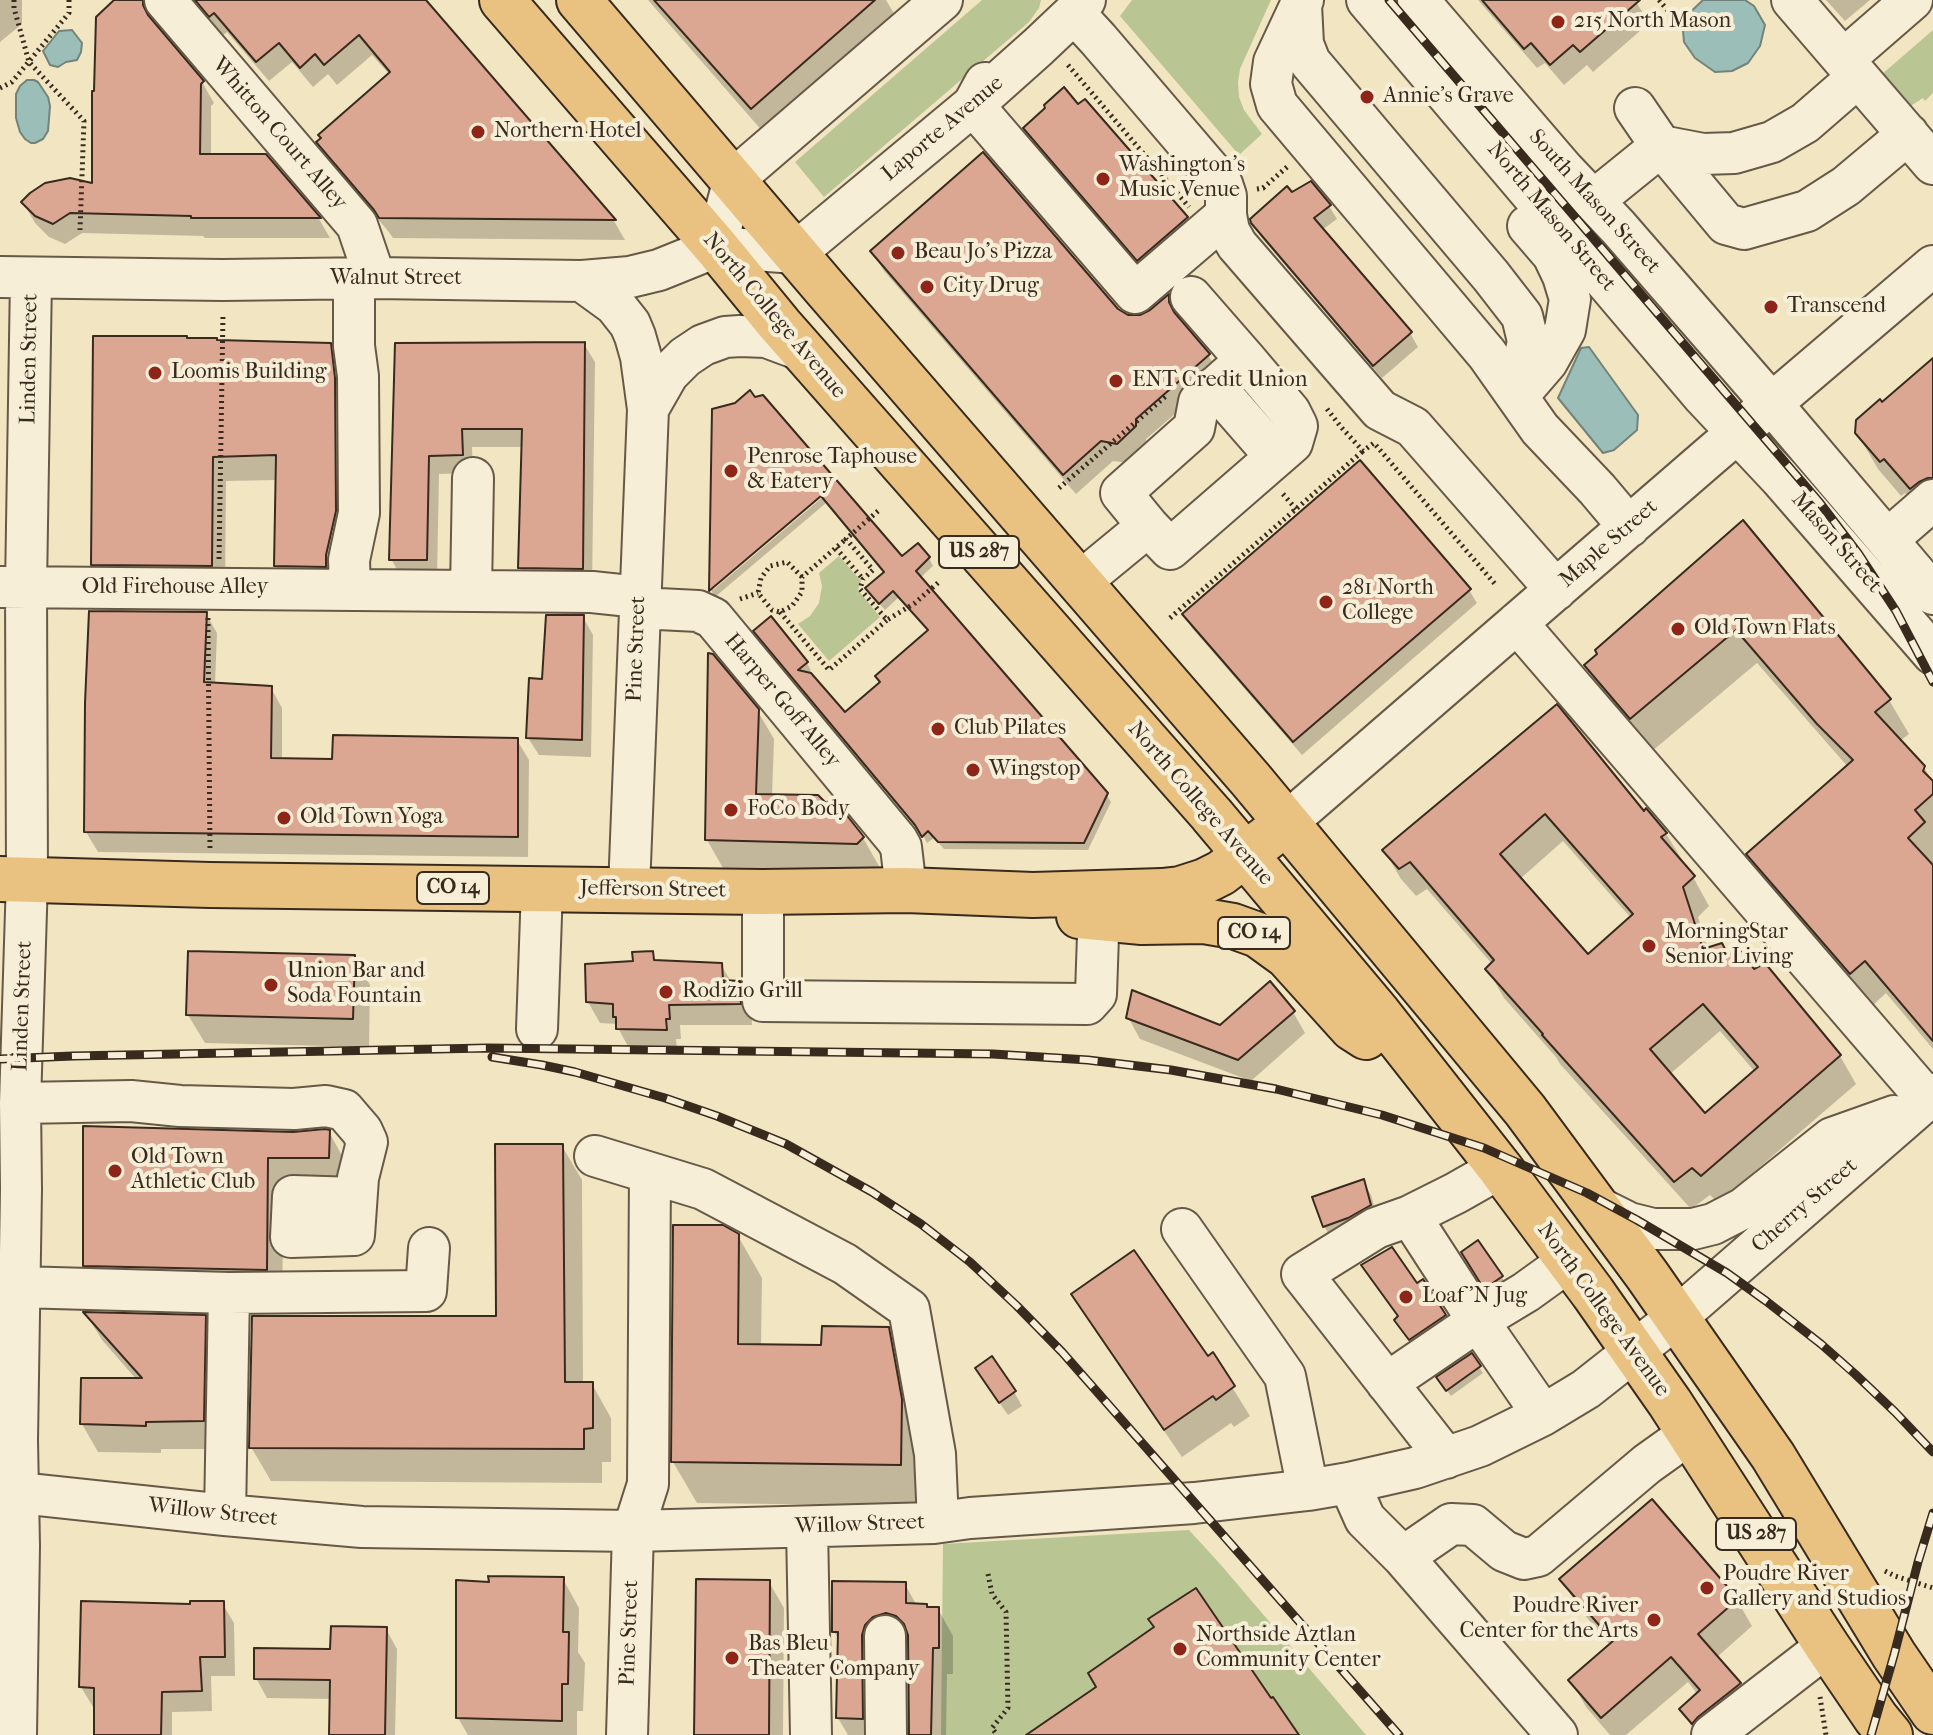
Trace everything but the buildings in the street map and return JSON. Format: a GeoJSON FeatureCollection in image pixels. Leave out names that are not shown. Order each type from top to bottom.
{"type":"FeatureCollection","features":[{"type":"Feature","properties":{"kind":"highway","name":"North College Avenue"},"geometry":{"type":"LineString","coordinates":[[502,0],[801,350],[1201,802],[1379,1014],[1500,1168],[1634,1352],[1827,1646],[1890,1735]]}},
{"type":"Feature","properties":{"kind":"highway","name":"US 287"},"geometry":{"type":"LineString","coordinates":[[579,0],[1286,823],[1509,1090],[1597,1207],[1773,1456],[1894,1655],[1933,1712]]}},
{"type":"Feature","properties":{"kind":"highway","name":"Jefferson Street"},"geometry":{"type":"LineString","coordinates":[[13,879],[210,885],[763,892],[906,890],[1033,895],[1095,906],[1205,881],[1221,873],[1286,823]]}},
{"type":"Feature","properties":{"kind":"highway","name":"CO 14"},"geometry":{"type":"LineString","coordinates":[[1095,906],[1142,922],[1204,921],[1233,926],[1258,935],[1287,956],[1352,1028],[1429,1078]]}},
{"type":"Feature","properties":{"kind":"street","name":"Whitton Court Alley"},"geometry":{"type":"LineString","coordinates":[[165,0],[357,225],[365,279]]}},
{"type":"Feature","properties":{"kind":"street"},"geometry":{"type":"LineString","coordinates":[[795,253],[716,247],[734,179],[942,0]]}},
{"type":"Feature","properties":{"kind":"street","name":"North Mason Street"},"geometry":{"type":"LineString","coordinates":[[1367,0],[1737,433]]}},
{"type":"Feature","properties":{"kind":"street","name":"South Mason Street"},"geometry":{"type":"LineString","coordinates":[[1418,0],[1771,403]]}},
{"type":"Feature","properties":{"kind":"street"},"geometry":{"type":"LineString","coordinates":[[1635,108],[1661,146],[1726,224],[1744,229],[1807,211],[1846,186],[1920,149],[1792,0]]}},
{"type":"Feature","properties":{"kind":"street"},"geometry":{"type":"LineString","coordinates":[[1593,201],[1661,146],[1703,154],[1734,153],[1772,142],[1805,123],[1912,0]]}},
{"type":"Feature","properties":{"kind":"street"},"geometry":{"type":"LineString","coordinates":[[1302,2],[1303,44],[1310,62],[1522,316],[1528,341],[1517,396]]}},
{"type":"Feature","properties":{"kind":"street"},"geometry":{"type":"LineString","coordinates":[[1302,2],[1274,62],[1271,84],[1277,105],[1487,354],[1540,429],[1629,527]]}},
{"type":"Feature","properties":{"kind":"street"},"geometry":{"type":"LineString","coordinates":[[1075,4],[1222,184],[1229,231],[1237,245],[1380,410],[1413,427],[1556,590]]}},
{"type":"Feature","properties":{"kind":"street","name":"Laporte Avenue"},"geometry":{"type":"LineString","coordinates":[[795,253],[973,105],[1075,4]]}},
{"type":"Feature","properties":{"kind":"street"},"geometry":{"type":"LineString","coordinates":[[1399,38],[1407,75],[1421,101],[1553,255],[1563,276],[1570,299],[1565,330],[1547,362],[1517,396]]}},
{"type":"Feature","properties":{"kind":"street"},"geometry":{"type":"LineString","coordinates":[[973,105],[1135,293],[1224,206]]}},
{"type":"Feature","properties":{"kind":"street","name":"Walnut Street"},"geometry":{"type":"LineString","coordinates":[[16,277],[582,281],[630,277],[659,270],[716,247]]}},
{"type":"Feature","properties":{"kind":"street","name":"Maple Street"},"geometry":{"type":"LineString","coordinates":[[1286,823],[1933,266]]}},
{"type":"Feature","properties":{"kind":"street","name":"Linden Street"},"geometry":{"type":"LineString","coordinates":[[16,277],[13,879],[21,1189],[19,1287],[9,1328],[17,1440],[9,1492],[16,1735]]}},
{"type":"Feature","properties":{"kind":"street"},"geometry":{"type":"LineString","coordinates":[[350,589],[349,560],[359,513],[358,376],[354,346],[365,279]]}},
{"type":"Feature","properties":{"kind":"street","name":"Pine Street"},"geometry":{"type":"LineString","coordinates":[[582,281],[615,305],[630,324],[641,357],[648,409],[629,889]]}},
{"type":"Feature","properties":{"kind":"street"},"geometry":{"type":"LineString","coordinates":[[1191,297],[1232,373],[1290,412],[1297,426],[1284,450],[1170,549],[1121,493],[1194,428],[1199,402],[1232,373]]}},
{"type":"Feature","properties":{"kind":"street","name":"Pine Street"},"geometry":{"type":"LineString","coordinates":[[648,409],[668,374],[685,357],[714,341],[725,337],[766,337],[801,350]]}},
{"type":"Feature","properties":{"kind":"street","name":"Mason Street"},"geometry":{"type":"LineString","coordinates":[[1771,403],[1933,594]]}},
{"type":"Feature","properties":{"kind":"street","name":"Mason Street"},"geometry":{"type":"LineString","coordinates":[[1737,433],[1933,654]]}},
{"type":"Feature","properties":{"kind":"street"},"geometry":{"type":"LineString","coordinates":[[471,591],[473,478]]}},
{"type":"Feature","properties":{"kind":"street"},"geometry":{"type":"LineString","coordinates":[[1887,540],[1933,500]]}},
{"type":"Feature","properties":{"kind":"street"},"geometry":{"type":"LineString","coordinates":[[1080,582],[1148,526]]}},
{"type":"Feature","properties":{"kind":"street","name":"Old Firehouse Alley"},"geometry":{"type":"LineString","coordinates":[[13,587],[592,592],[639,602]]}},
{"type":"Feature","properties":{"kind":"street","name":"Harper Goff Alley"},"geometry":{"type":"LineString","coordinates":[[639,602],[698,611],[713,618],[897,840],[901,847],[906,890]]}},
{"type":"Feature","properties":{"kind":"street"},"geometry":{"type":"LineString","coordinates":[[1517,623],[1925,1100],[1832,1138],[1744,1208],[1713,1224],[1693,1229],[1653,1229],[1629,1223],[1597,1207]]}},
{"type":"Feature","properties":{"kind":"street"},"geometry":{"type":"LineString","coordinates":[[537,1029],[542,888]]}},
{"type":"Feature","properties":{"kind":"street"},"geometry":{"type":"LineString","coordinates":[[763,892],[763,1001],[1087,1004],[1096,994],[1095,906]]}},
{"type":"Feature","properties":{"kind":"street","name":"Cherry Street"},"geometry":{"type":"LineString","coordinates":[[1676,1318],[1925,1100]]}},
{"type":"Feature","properties":{"kind":"street"},"geometry":{"type":"LineString","coordinates":[[20,1103],[131,1101],[180,1106],[294,1109],[326,1106],[344,1110],[367,1142],[356,1198]]}},
{"type":"Feature","properties":{"kind":"street"},"geometry":{"type":"LineString","coordinates":[[595,1156],[703,1189],[845,1264],[909,1309],[935,1454],[938,1522]]}},
{"type":"Feature","properties":{"kind":"street"},"geometry":{"type":"LineString","coordinates":[[1446,1458],[1302,1274],[1376,1228],[1410,1216],[1500,1168]]}},
{"type":"Feature","properties":{"kind":"street","name":"Pine Street"},"geometry":{"type":"LineString","coordinates":[[627,1735],[633,1531],[648,1484],[650,1173]]}},
{"type":"Feature","properties":{"kind":"street"},"geometry":{"type":"LineString","coordinates":[[1410,1216],[1543,1415]]}},
{"type":"Feature","properties":{"kind":"street"},"geometry":{"type":"LineString","coordinates":[[1182,1229],[1285,1376],[1308,1490]]}},
{"type":"Feature","properties":{"kind":"street"},"geometry":{"type":"LineString","coordinates":[[19,1287],[229,1293],[426,1291],[429,1248]]}},
{"type":"Feature","properties":{"kind":"street"},"geometry":{"type":"LineString","coordinates":[[1387,1383],[1569,1261]]}},
{"type":"Feature","properties":{"kind":"street"},"geometry":{"type":"LineString","coordinates":[[225,1515],[229,1293]]}},
{"type":"Feature","properties":{"kind":"street","name":"Willow Street"},"geometry":{"type":"LineString","coordinates":[[9,1492],[362,1527],[633,1531],[938,1522],[1194,1503],[1349,1483],[1446,1458],[1513,1431],[1586,1389],[1676,1318]]}},
{"type":"Feature","properties":{"kind":"street"},"geometry":{"type":"LineString","coordinates":[[1403,1557],[1451,1524],[1473,1525],[1504,1551],[1524,1559],[1538,1556],[1647,1464],[1689,1434]]}},
{"type":"Feature","properties":{"kind":"street"},"geometry":{"type":"LineString","coordinates":[[1349,1483],[1365,1519],[1403,1557],[1557,1735]]}},
{"type":"Feature","properties":{"kind":"street"},"geometry":{"type":"LineString","coordinates":[[807,1528],[811,1735]]}},
{"type":"Feature","properties":{"kind":"street"},"geometry":{"type":"LineString","coordinates":[[885,1636],[886,1735]]}},
{"type":"Feature","properties":{"kind":"street"},"geometry":{"type":"LineString","coordinates":[[1712,1735],[1827,1646]]}},
{"type":"Feature","properties":{"kind":"path"},"geometry":{"type":"LineString","coordinates":[[14,0],[29,62],[84,121],[80,230]]}},
{"type":"Feature","properties":{"kind":"path"},"geometry":{"type":"LineString","coordinates":[[0,88],[12,82],[69,13],[69,0]]}},
{"type":"Feature","properties":{"kind":"path"},"geometry":{"type":"LineString","coordinates":[[1659,0],[1674,18]]}},
{"type":"Feature","properties":{"kind":"path"},"geometry":{"type":"LineString","coordinates":[[1068,65],[1224,206],[1263,188],[1289,164]]}},
{"type":"Feature","properties":{"kind":"path"},"geometry":{"type":"LineString","coordinates":[[210,885],[213,589],[223,280]]}},
{"type":"Feature","properties":{"kind":"path"},"geometry":{"type":"LineString","coordinates":[[1059,488],[1176,387]]}},
{"type":"Feature","properties":{"kind":"path"},"geometry":{"type":"LineString","coordinates":[[1320,398],[1363,451]]}},
{"type":"Feature","properties":{"kind":"path"},"geometry":{"type":"LineString","coordinates":[[1170,618],[1374,443],[1495,584]]}},
{"type":"Feature","properties":{"kind":"path"},"geometry":{"type":"LineString","coordinates":[[802,577],[878,511]]}},
{"type":"Feature","properties":{"kind":"path"},"geometry":{"type":"LineString","coordinates":[[846,539],[873,570],[863,579],[860,589],[887,620]]}},
{"type":"Feature","properties":{"kind":"path"},"geometry":{"type":"LineString","coordinates":[[836,548],[863,579]]}},
{"type":"Feature","properties":{"kind":"path"},"geometry":{"type":"LineString","coordinates":[[780,612],[792,606],[802,592],[802,577],[787,562],[770,566],[761,578],[758,593],[772,610],[780,612],[829,670],[887,620],[915,603],[940,581]]}},
{"type":"Feature","properties":{"kind":"path"},"geometry":{"type":"LineString","coordinates":[[988,1574],[992,1594],[1006,1612],[1008,1708],[992,1728],[997,1735]]}},
{"type":"Feature","properties":{"kind":"green space"},"geometry":{"type":"Polygon","coordinates":[[[982,0],[1041,0],[1029,22],[824,197],[795,162],[982,0]]]}},
{"type":"Feature","properties":{"kind":"green space"},"geometry":{"type":"Polygon","coordinates":[[[1132,0],[1271,0],[1240,69],[1238,82],[1244,110],[1262,134],[1239,155],[1120,16],[1132,0]]]}},
{"type":"Feature","properties":{"kind":"green space"},"geometry":{"type":"Polygon","coordinates":[[[1933,30],[1933,93],[1925,101],[1923,98],[1909,107],[1881,75],[1933,30]]]}},
{"type":"Feature","properties":{"kind":"green space"},"geometry":{"type":"Polygon","coordinates":[[[839,556],[861,581],[858,590],[880,617],[829,661],[798,624],[810,616],[819,603],[822,586],[819,573],[839,556]]]}},
{"type":"Feature","properties":{"kind":"green space"},"geometry":{"type":"Polygon","coordinates":[[[1189,1530],[1366,1735],[941,1735],[943,1544],[1189,1530]]]}},
{"type":"Feature","properties":{"kind":"water"},"geometry":{"type":"Polygon","coordinates":[[[1703,0],[1745,0],[1754,6],[1765,25],[1760,46],[1748,63],[1732,71],[1715,72],[1695,58],[1684,42],[1682,20],[1703,0]]]}},
{"type":"Feature","properties":{"kind":"water"},"geometry":{"type":"Polygon","coordinates":[[[72,30],[82,43],[77,60],[58,67],[50,65],[43,51],[59,31],[72,30]]]}},
{"type":"Feature","properties":{"kind":"water"},"geometry":{"type":"Polygon","coordinates":[[[27,80],[38,82],[50,106],[48,131],[43,139],[35,143],[25,139],[16,118],[16,94],[27,80]]]}},
{"type":"Feature","properties":{"kind":"water"},"geometry":{"type":"Polygon","coordinates":[[[1589,347],[1638,415],[1637,430],[1614,450],[1603,453],[1558,398],[1581,348],[1589,347]]]}},
{"type":"Feature","properties":{"kind":"railway"},"geometry":{"type":"LineString","coordinates":[[1389,0],[1820,503],[1896,611],[1933,682]]}},
{"type":"Feature","properties":{"kind":"railway"},"geometry":{"type":"LineString","coordinates":[[0,1059],[488,1048],[993,1054],[1088,1060],[1171,1070],[1276,1089],[1382,1115],[1484,1148],[1587,1193],[1637,1220],[1727,1273],[1821,1344],[1895,1412],[1933,1452]]}},
{"type":"Feature","properties":{"kind":"railway"},"geometry":{"type":"LineString","coordinates":[[492,1057],[575,1072],[717,1116],[786,1144],[872,1192],[921,1224],[970,1262],[1062,1352],[1399,1735]]}},
{"type":"Feature","properties":{"kind":"railway"},"geometry":{"type":"LineString","coordinates":[[1871,1735],[1933,1513]]}},
{"type":"Feature","properties":{"kind":"place","name":"215 North Mason"},"geometry":{"type":"Point","coordinates":[1558,22]}},
{"type":"Feature","properties":{"kind":"place","name":"Annie's Grave"},"geometry":{"type":"Point","coordinates":[1367,97]}},
{"type":"Feature","properties":{"kind":"place","name":"Northern Hotel"},"geometry":{"type":"Point","coordinates":[478,132]}},
{"type":"Feature","properties":{"kind":"place","name":"Washington's Music Venue"},"geometry":{"type":"Point","coordinates":[1103,179]}},
{"type":"Feature","properties":{"kind":"place","name":"Beau Jo's Pizza"},"geometry":{"type":"Point","coordinates":[898,253]}},
{"type":"Feature","properties":{"kind":"place","name":"City Drug"},"geometry":{"type":"Point","coordinates":[927,287]}},
{"type":"Feature","properties":{"kind":"place","name":"Transcend"},"geometry":{"type":"Point","coordinates":[1771,307]}},
{"type":"Feature","properties":{"kind":"place","name":"Loomis Building"},"geometry":{"type":"Point","coordinates":[155,373]}},
{"type":"Feature","properties":{"kind":"place","name":"ENT Credit Union"},"geometry":{"type":"Point","coordinates":[1116,381]}},
{"type":"Feature","properties":{"kind":"place","name":"Penrose Taphouse & Eatery"},"geometry":{"type":"Point","coordinates":[731,471]}},
{"type":"Feature","properties":{"kind":"place","name":"281 North College"},"geometry":{"type":"Point","coordinates":[1326,602]}},
{"type":"Feature","properties":{"kind":"place","name":"Old Town Flats"},"geometry":{"type":"Point","coordinates":[1678,629]}},
{"type":"Feature","properties":{"kind":"place","name":"Club Pilates"},"geometry":{"type":"Point","coordinates":[938,729]}},
{"type":"Feature","properties":{"kind":"place","name":"Wingstop"},"geometry":{"type":"Point","coordinates":[973,770]}},
{"type":"Feature","properties":{"kind":"place","name":"FoCo Body"},"geometry":{"type":"Point","coordinates":[731,810]}},
{"type":"Feature","properties":{"kind":"place","name":"Old Town Yoga"},"geometry":{"type":"Point","coordinates":[284,818]}},
{"type":"Feature","properties":{"kind":"place","name":"MorningStar Senior Living"},"geometry":{"type":"Point","coordinates":[1649,946]}},
{"type":"Feature","properties":{"kind":"place","name":"Union Bar and Soda Fountain"},"geometry":{"type":"Point","coordinates":[271,985]}},
{"type":"Feature","properties":{"kind":"place","name":"Rodizio Grill"},"geometry":{"type":"Point","coordinates":[666,992]}},
{"type":"Feature","properties":{"kind":"place","name":"Old Town Athletic Club"},"geometry":{"type":"Point","coordinates":[115,1171]}},
{"type":"Feature","properties":{"kind":"place","name":"Loaf 'N Jug"},"geometry":{"type":"Point","coordinates":[1406,1297]}},
{"type":"Feature","properties":{"kind":"place","name":"Poudre River Gallery and Studios"},"geometry":{"type":"Point","coordinates":[1707,1588]}},
{"type":"Feature","properties":{"kind":"place","name":"Poudre River Center for the Arts"},"geometry":{"type":"Point","coordinates":[1654,1620]}},
{"type":"Feature","properties":{"kind":"place","name":"Northside Aztlan Community Center"},"geometry":{"type":"Point","coordinates":[1180,1649]}},
{"type":"Feature","properties":{"kind":"place","name":"Bas Bleu Theater Company"},"geometry":{"type":"Point","coordinates":[732,1658]}}]}
